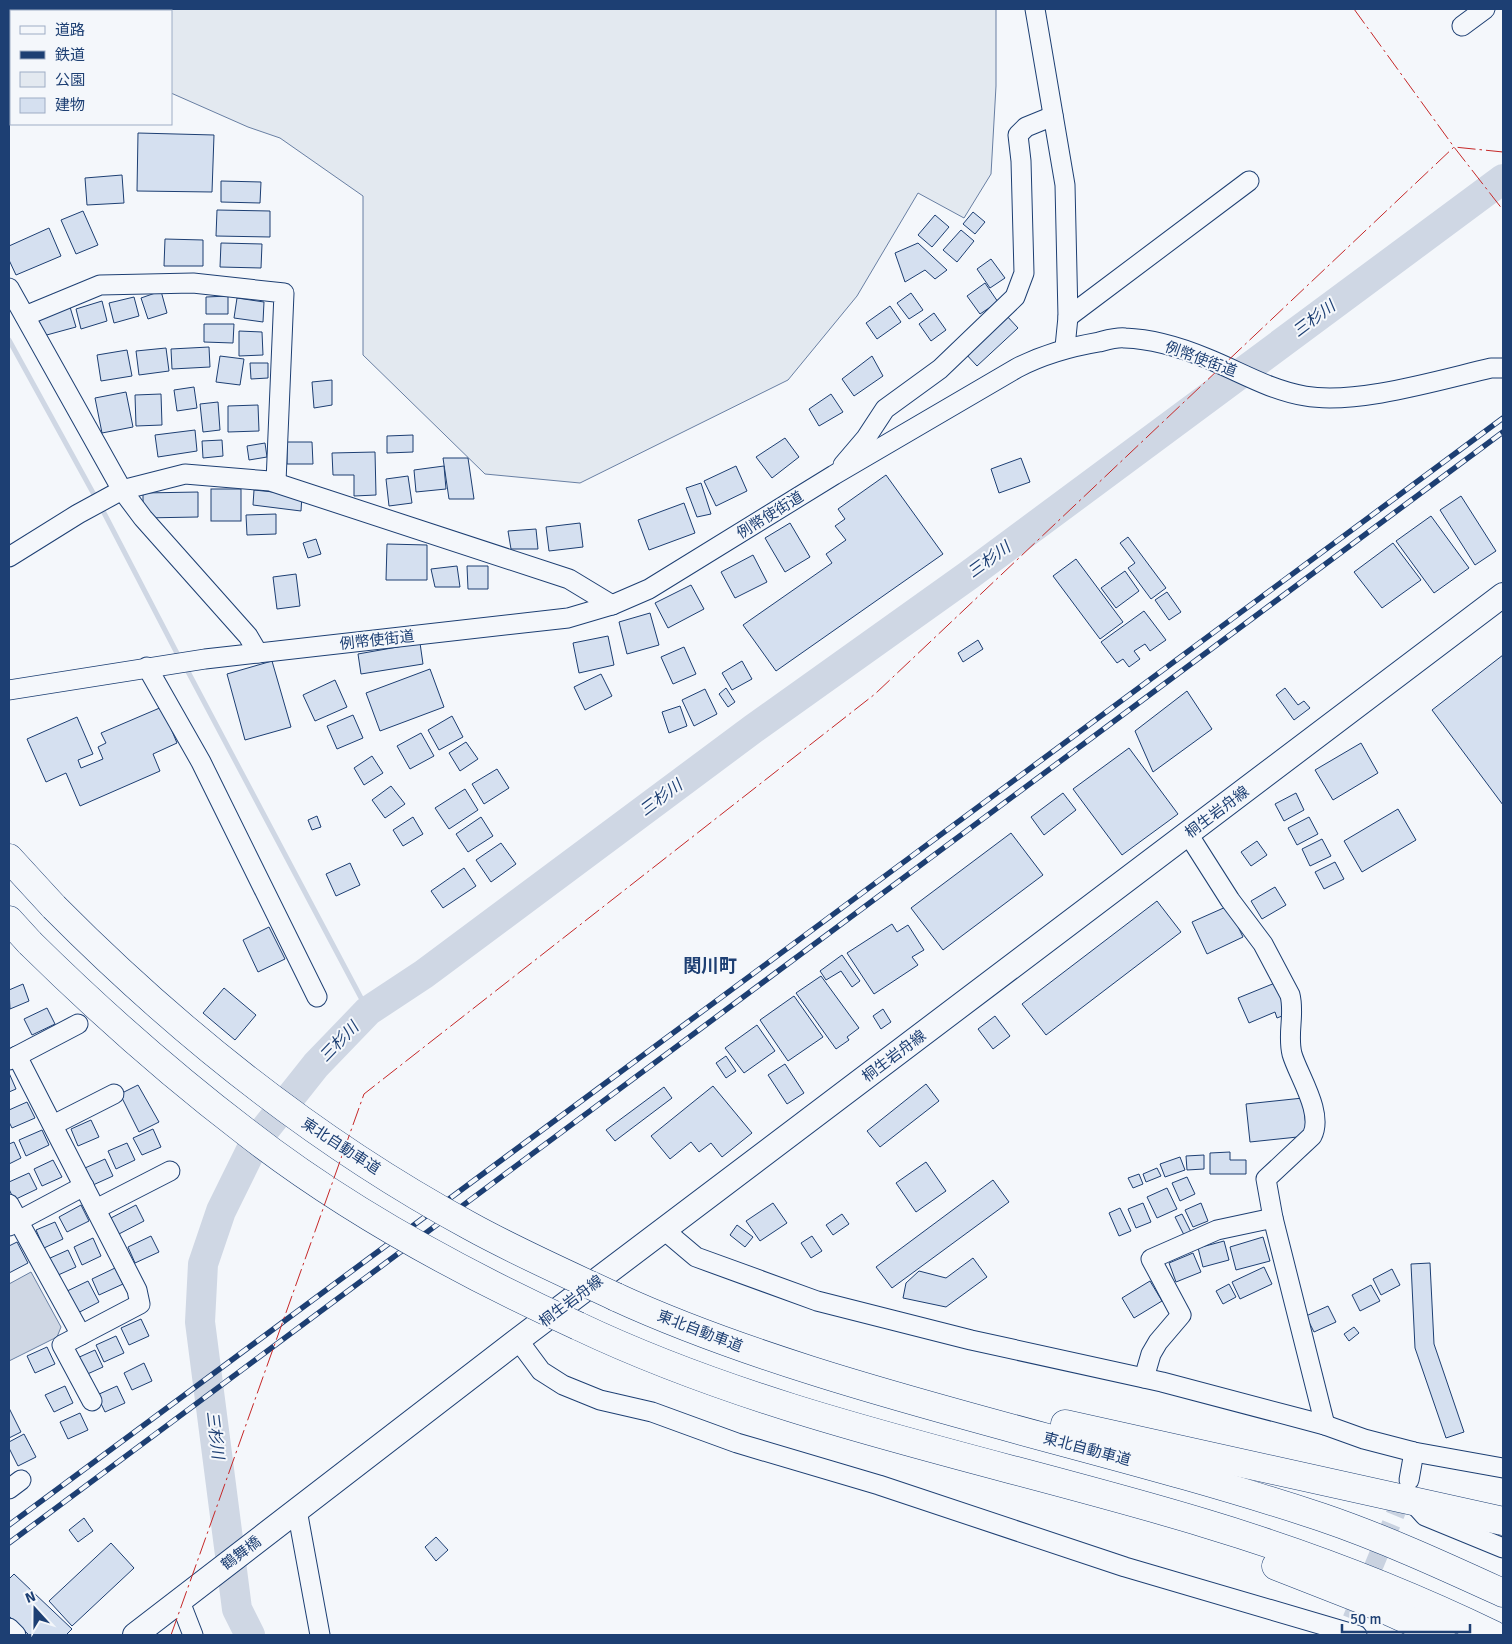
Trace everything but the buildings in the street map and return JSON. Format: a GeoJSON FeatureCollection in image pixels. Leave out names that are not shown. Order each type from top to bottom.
{"type":"FeatureCollection","features":[{"type":"Feature","properties":{"kind":"highway","name":"東北自動車道"},"geometry":{"type":"LineString","coordinates":[[9,858],[115,969],[179,1026],[272,1100],[412,1193],[470,1227],[616,1297],[708,1335],[891,1396],[1131,1461],[1286,1506],[1388,1543],[1503,1593]]}},
{"type":"Feature","properties":{"kind":"highway"},"geometry":{"type":"LineString","coordinates":[[9,920],[88,1000],[151,1056],[246,1133],[288,1163],[374,1218],[434,1254],[519,1299],[615,1343],[700,1376],[781,1404],[899,1439],[1204,1523],[1376,1583],[1494,1635]]}},
{"type":"Feature","properties":{"kind":"highway"},"geometry":{"type":"LineString","coordinates":[[891,1396],[1039,1418],[1411,1490],[1503,1521]]}},
{"type":"Feature","properties":{"kind":"highway"},"geometry":{"type":"LineString","coordinates":[[1204,1523],[1255,1558],[1368,1602],[1441,1635]]}},
{"type":"Feature","properties":{"kind":"main road","name":"桐生岩舟線"},"geometry":{"type":"LineString","coordinates":[[291,1515],[518,1340],[1503,595]]}},
{"type":"Feature","properties":{"kind":"main road","name":"鶴舞橋"},"geometry":{"type":"LineString","coordinates":[[188,1593],[291,1515]]}},
{"type":"Feature","properties":{"kind":"main road"},"geometry":{"type":"LineString","coordinates":[[135,1635],[188,1593]]}},
{"type":"Feature","properties":{"kind":"street"},"geometry":{"type":"LineString","coordinates":[[1035,9],[1065,185],[1068,317],[1065,347]]}},
{"type":"Feature","properties":{"kind":"street"},"geometry":{"type":"LineString","coordinates":[[1462,26],[1485,9]]}},
{"type":"Feature","properties":{"kind":"street"},"geometry":{"type":"LineString","coordinates":[[834,475],[866,438],[885,409],[940,368],[1015,297],[1024,273],[1021,161],[1018,135],[1026,127],[1053,116]]}},
{"type":"Feature","properties":{"kind":"street"},"geometry":{"type":"LineString","coordinates":[[1068,317],[1249,181]]}},
{"type":"Feature","properties":{"kind":"street"},"geometry":{"type":"LineString","coordinates":[[25,316],[100,285],[193,283],[284,293],[276,482]]}},
{"type":"Feature","properties":{"kind":"street"},"geometry":{"type":"LineString","coordinates":[[9,288],[119,491],[248,636],[258,653]]}},
{"type":"Feature","properties":{"kind":"street","name":"例幣使街道"},"geometry":{"type":"LineString","coordinates":[[9,690],[205,659],[568,618],[612,604],[649,589],[834,475],[1023,365],[1065,347],[1125,338],[1174,347],[1206,358],[1272,388],[1306,396],[1350,396],[1399,389],[1491,368],[1503,368]]}},
{"type":"Feature","properties":{"kind":"street"},"geometry":{"type":"LineString","coordinates":[[9,557],[119,491],[185,474],[276,482],[569,579],[612,604]]}},
{"type":"Feature","properties":{"kind":"street"},"geometry":{"type":"LineString","coordinates":[[153,666],[317,997]]}},
{"type":"Feature","properties":{"kind":"street"},"geometry":{"type":"LineString","coordinates":[[1188,834],[1230,900],[1263,944],[1290,995],[1292,1003],[1290,1043],[1292,1054],[1310,1093],[1315,1130],[1266,1179],[1273,1218],[1325,1425]]}},
{"type":"Feature","properties":{"kind":"street"},"geometry":{"type":"LineString","coordinates":[[78,1024],[13,1058],[53,1125],[137,1290],[140,1304],[62,1344],[92,1401]]}},
{"type":"Feature","properties":{"kind":"street"},"geometry":{"type":"LineString","coordinates":[[53,1125],[114,1094]]}},
{"type":"Feature","properties":{"kind":"street"},"geometry":{"type":"LineString","coordinates":[[96,1209],[170,1171]]}},
{"type":"Feature","properties":{"kind":"street"},"geometry":{"type":"LineString","coordinates":[[14,1224],[84,1186]]}},
{"type":"Feature","properties":{"kind":"street"},"geometry":{"type":"LineString","coordinates":[[9,1204],[14,1224],[81,1335]]}},
{"type":"Feature","properties":{"kind":"street"},"geometry":{"type":"LineString","coordinates":[[1144,1378],[1151,1354],[1158,1342],[1181,1315],[1151,1259],[1217,1230],[1273,1218]]}},
{"type":"Feature","properties":{"kind":"street"},"geometry":{"type":"LineString","coordinates":[[664,1230],[696,1257],[817,1301],[971,1340],[1144,1378],[1325,1425],[1364,1439],[1414,1452],[1503,1468]]}},
{"type":"Feature","properties":{"kind":"street"},"geometry":{"type":"LineString","coordinates":[[518,1340],[542,1371],[563,1385],[600,1400],[652,1412],[736,1443],[878,1485],[1125,1567],[1352,1628]]}},
{"type":"Feature","properties":{"kind":"street"},"geometry":{"type":"LineString","coordinates":[[1414,1452],[1411,1490],[1425,1516],[1503,1548]]}},
{"type":"Feature","properties":{"kind":"street"},"geometry":{"type":"LineString","coordinates":[[291,1515],[320,1635]]}},
{"type":"Feature","properties":{"kind":"street"},"geometry":{"type":"LineString","coordinates":[[188,1593],[193,1635]]}},
{"type":"Feature","properties":{"kind":"street"},"geometry":{"type":"LineString","coordinates":[[9,1628],[16,1635]]}},
{"type":"Feature","properties":{"kind":"green space"},"geometry":{"type":"Polygon","coordinates":[[[996,9],[996,86],[991,174],[964,218],[918,193],[857,296],[788,380],[580,483],[485,474],[363,355],[363,196],[280,138],[248,127],[172,93],[172,10],[117,10],[996,9]]]}},
{"type":"Feature","properties":{"kind":"shaded area"},"geometry":{"type":"Polygon","coordinates":[[[31,1272],[61,1327],[57,1337],[9,1361],[9,1284],[31,1272]]]}},
{"type":"Feature","properties":{"kind":"waterway","name":"三杉川"},"geometry":{"type":"LineString","coordinates":[[250,1635],[237,1609],[200,1322],[203,1264],[221,1211],[255,1142],[316,1065],[368,1011],[424,974],[753,729],[969,575],[1503,179]]}},
{"type":"Feature","properties":{"kind":"waterway"},"geometry":{"type":"LineString","coordinates":[[9,340],[97,500]]}},
{"type":"Feature","properties":{"kind":"waterway"},"geometry":{"type":"LineString","coordinates":[[101,507],[180,659]]}},
{"type":"Feature","properties":{"kind":"waterway"},"geometry":{"type":"LineString","coordinates":[[185,666],[368,1011]]}},
{"type":"Feature","properties":{"kind":"tunnel"},"geometry":{"type":"LineString","coordinates":[[1352,1619],[1406,1488]]}},
{"type":"Feature","properties":{"kind":"railway"},"geometry":{"type":"LineString","coordinates":[[9,1525],[1503,418]]}},
{"type":"Feature","properties":{"kind":"railway"},"geometry":{"type":"LineString","coordinates":[[9,1543],[1503,432]]}},
{"type":"Feature","properties":{"kind":"power"},"geometry":{"type":"LineString","coordinates":[[1354,9],[1454,147],[1503,210]]}},
{"type":"Feature","properties":{"kind":"power"},"geometry":{"type":"LineString","coordinates":[[171,1635],[364,1094],[875,694],[1454,147],[1503,152]]}},
{"type":"Feature","properties":{"kind":"district","name":"関川町"},"geometry":{"type":"Point","coordinates":[710,966]}}]}
